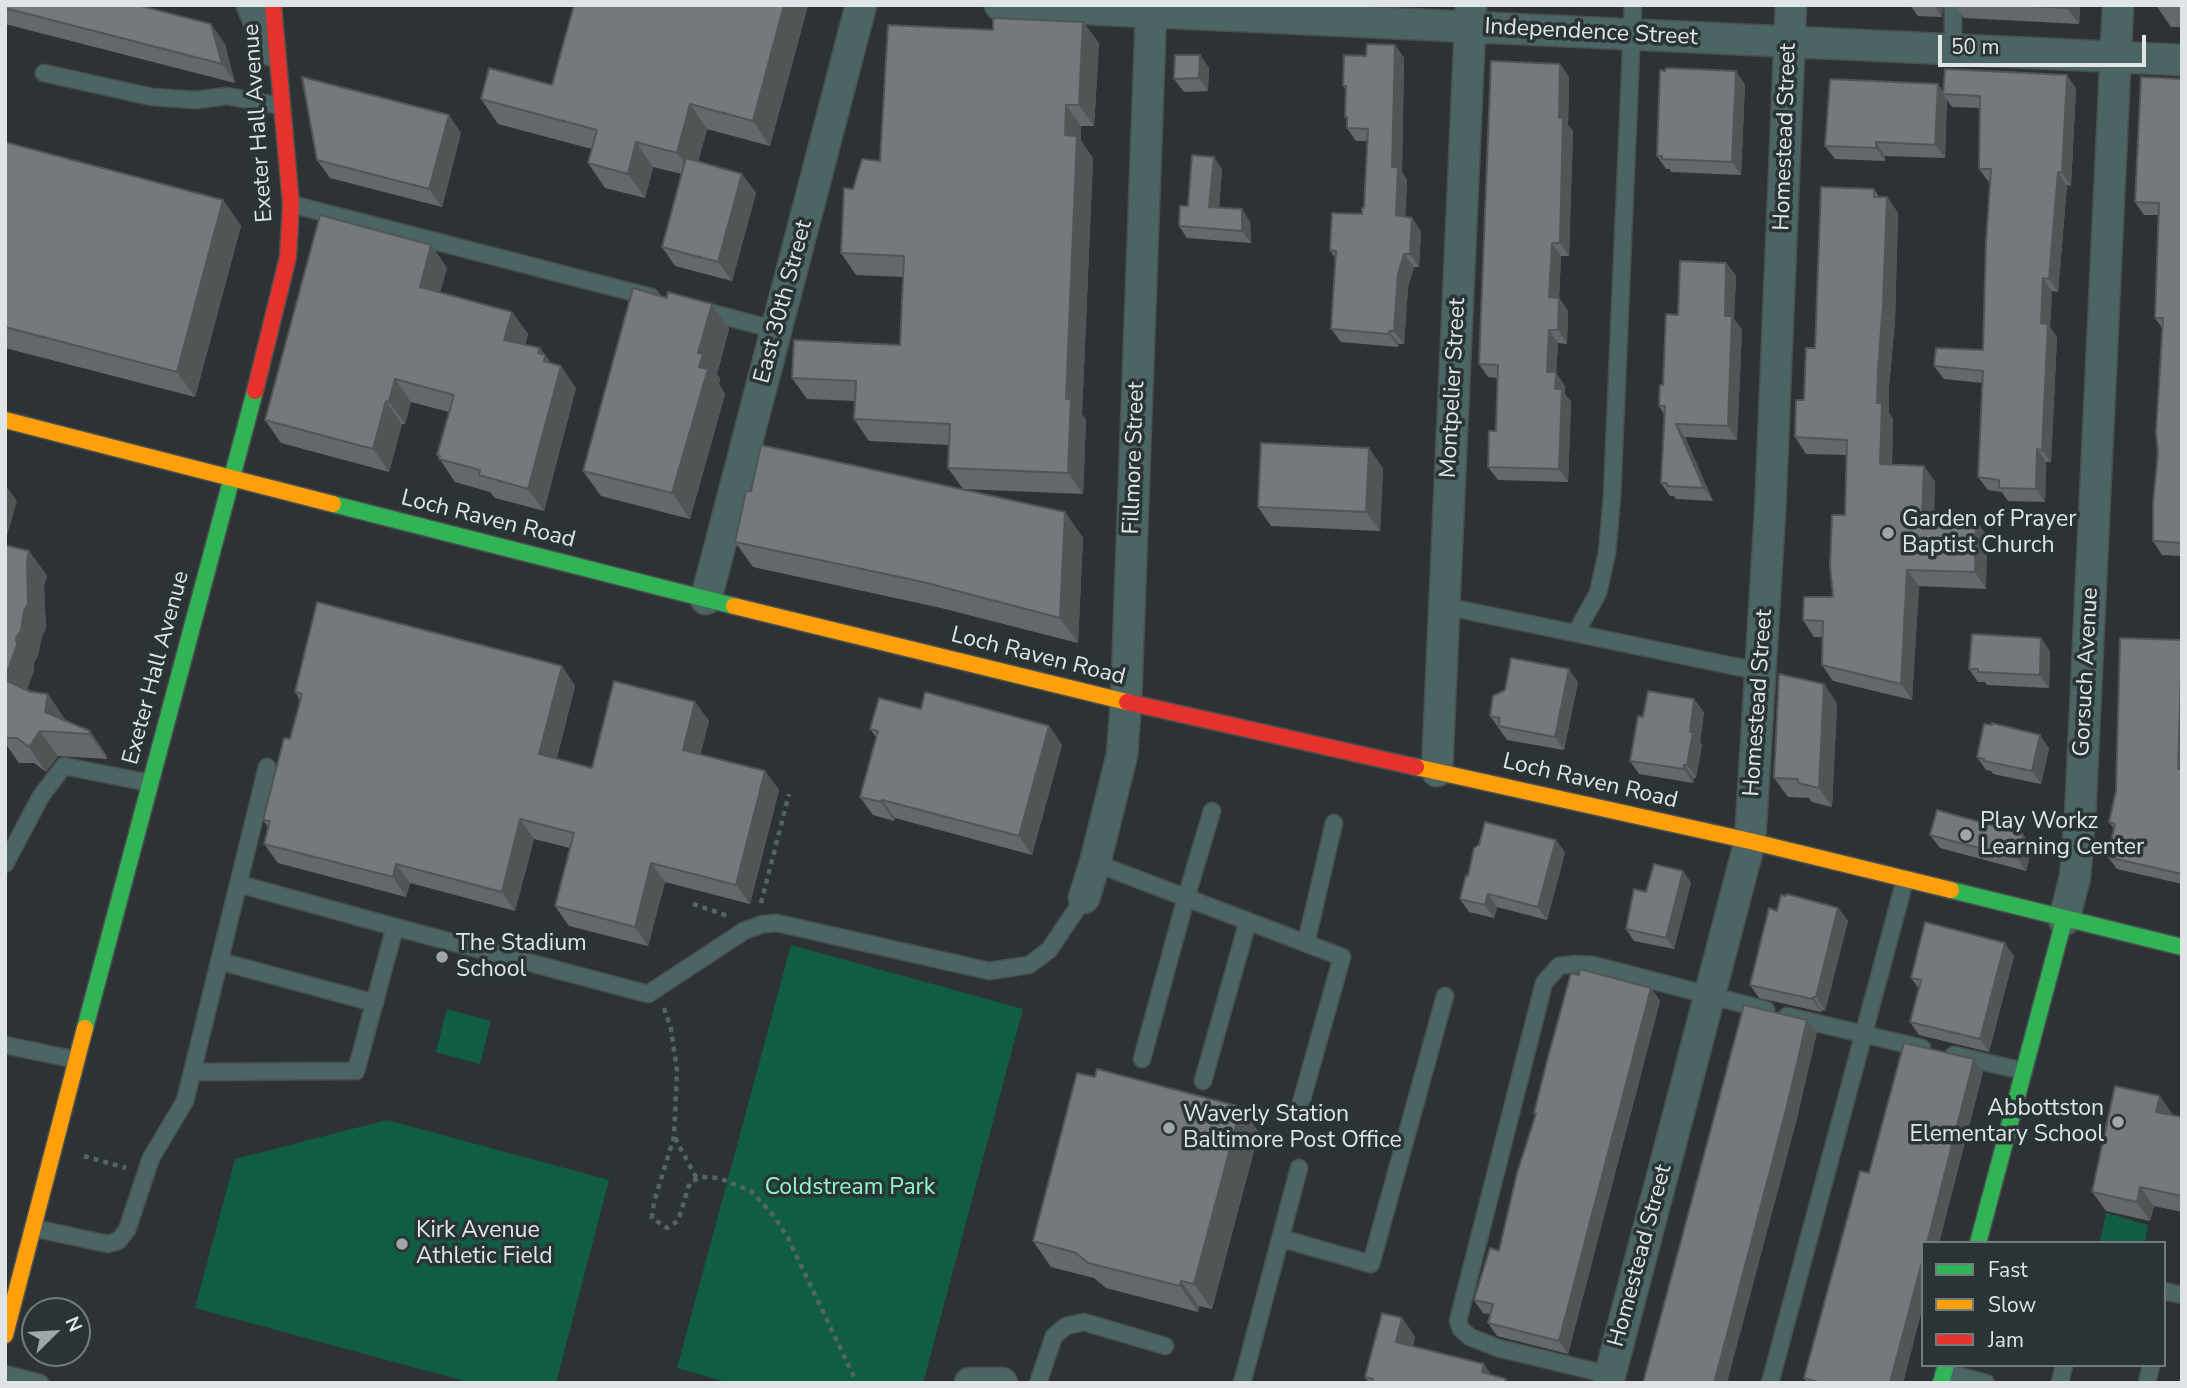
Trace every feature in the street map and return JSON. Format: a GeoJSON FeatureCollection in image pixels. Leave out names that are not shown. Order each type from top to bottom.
{"type":"FeatureCollection","features":[{"type":"Feature","properties":{"kind":"main road","name":"Exeter Hall Avenue"},"geometry":{"type":"LineString","coordinates":[[5,1335],[288,257],[291,204],[273,5]]}},
{"type":"Feature","properties":{"kind":"main road","name":"Loch Raven Road"},"geometry":{"type":"LineString","coordinates":[[5,420],[706,600],[1126,702],[1750,841],[2182,947]]}},
{"type":"Feature","properties":{"kind":"main road","name":"Gorsuch Avenue"},"geometry":{"type":"LineString","coordinates":[[1979,1241],[2064,920]]}},
{"type":"Feature","properties":{"kind":"street"},"geometry":{"type":"LineString","coordinates":[[252,5],[278,70]]}},
{"type":"Feature","properties":{"kind":"street","name":"East 30th Street"},"geometry":{"type":"LineString","coordinates":[[706,600],[861,5]]}},
{"type":"Feature","properties":{"kind":"street","name":"Independence Street"},"geometry":{"type":"LineString","coordinates":[[1000,5],[1151,12],[1471,16],[1632,35],[2182,60]]}},
{"type":"Feature","properties":{"kind":"street","name":"Homestead Street"},"geometry":{"type":"LineString","coordinates":[[1609,1379],[1750,841],[1762,672],[1791,5]]}},
{"type":"Feature","properties":{"kind":"street","name":"Gorsuch Avenue"},"geometry":{"type":"LineString","coordinates":[[2064,920],[2075,877],[2080,818],[2118,5]]}},
{"type":"Feature","properties":{"kind":"street","name":"Fillmore Street"},"geometry":{"type":"LineString","coordinates":[[1084,898],[1122,755],[1151,12]]}},
{"type":"Feature","properties":{"kind":"street","name":"Montpelier Street"},"geometry":{"type":"LineString","coordinates":[[1437,771],[1471,16]]}},
{"type":"Feature","properties":{"kind":"street"},"geometry":{"type":"LineString","coordinates":[[970,1383],[1002,1383]]}},
{"type":"Feature","properties":{"kind":"lane"},"geometry":{"type":"LineString","coordinates":[[1576,633],[1598,593],[1607,553],[1612,496],[1633,5]]}},
{"type":"Feature","properties":{"kind":"lane"},"geometry":{"type":"LineString","coordinates":[[1953,5],[1953,50]]}},
{"type":"Feature","properties":{"kind":"lane"},"geometry":{"type":"LineString","coordinates":[[44,73],[152,97],[196,100],[227,96],[281,106]]}},
{"type":"Feature","properties":{"kind":"lane"},"geometry":{"type":"LineString","coordinates":[[291,204],[777,330]]}},
{"type":"Feature","properties":{"kind":"lane"},"geometry":{"type":"LineString","coordinates":[[1444,606],[1762,672]]}},
{"type":"Feature","properties":{"kind":"lane"},"geometry":{"type":"LineString","coordinates":[[5,864],[41,796],[64,766],[150,783]]}},
{"type":"Feature","properties":{"kind":"lane"},"geometry":{"type":"LineString","coordinates":[[33,1228],[108,1244],[118,1241],[127,1230],[150,1157],[185,1101],[267,767]]}},
{"type":"Feature","properties":{"kind":"lane"},"geometry":{"type":"LineString","coordinates":[[1142,1059],[1212,811]]}},
{"type":"Feature","properties":{"kind":"lane"},"geometry":{"type":"LineString","coordinates":[[1306,943],[1334,823]]}},
{"type":"Feature","properties":{"kind":"lane"},"geometry":{"type":"LineString","coordinates":[[1095,863],[1342,957],[1299,1110]]}},
{"type":"Feature","properties":{"kind":"lane"},"geometry":{"type":"LineString","coordinates":[[1770,1383],[1905,880]]}},
{"type":"Feature","properties":{"kind":"lane"},"geometry":{"type":"LineString","coordinates":[[239,884],[648,994],[744,931],[763,924],[777,923],[989,971],[1029,965],[1049,950],[1084,898]]}},
{"type":"Feature","properties":{"kind":"lane"},"geometry":{"type":"LineString","coordinates":[[1203,1080],[1248,921]]}},
{"type":"Feature","properties":{"kind":"lane"},"geometry":{"type":"LineString","coordinates":[[192,1072],[356,1071],[395,927]]}},
{"type":"Feature","properties":{"kind":"lane"},"geometry":{"type":"LineString","coordinates":[[219,961],[375,1003]]}},
{"type":"Feature","properties":{"kind":"lane"},"geometry":{"type":"LineString","coordinates":[[1609,1379],[1498,1348],[1469,1337],[1458,1321],[1544,983],[1559,967],[1574,964],[1593,965],[1710,997],[2024,1071]]}},
{"type":"Feature","properties":{"kind":"lane"},"geometry":{"type":"LineString","coordinates":[[1280,1238],[1371,1264],[1446,996]]}},
{"type":"Feature","properties":{"kind":"lane"},"geometry":{"type":"LineString","coordinates":[[5,1045],[77,1060]]}},
{"type":"Feature","properties":{"kind":"lane"},"geometry":{"type":"LineString","coordinates":[[1242,1383],[1299,1168]]}},
{"type":"Feature","properties":{"kind":"lane"},"geometry":{"type":"LineString","coordinates":[[1038,1383],[1054,1336],[1066,1326],[1084,1322],[1166,1346]]}},
{"type":"Feature","properties":{"kind":"lane"},"geometry":{"type":"LineString","coordinates":[[1944,1373],[1986,1383]]}},
{"type":"Feature","properties":{"kind":"lane"},"geometry":{"type":"LineString","coordinates":[[5,1374],[40,1383]]}},
{"type":"Feature","properties":{"kind":"path"},"geometry":{"type":"LineString","coordinates":[[754,908],[763,902],[789,793]]}},
{"type":"Feature","properties":{"kind":"path"},"geometry":{"type":"LineString","coordinates":[[693,904],[736,918],[724,925]]}},
{"type":"Feature","properties":{"kind":"path"},"geometry":{"type":"LineString","coordinates":[[663,1004],[671,1030],[677,1071],[674,1137],[654,1202],[652,1218],[667,1228],[678,1222],[690,1182],[702,1177],[719,1178],[751,1191],[774,1216],[857,1383]]}},
{"type":"Feature","properties":{"kind":"path"},"geometry":{"type":"LineString","coordinates":[[674,1137],[697,1179]]}},
{"type":"Feature","properties":{"kind":"path"},"geometry":{"type":"LineString","coordinates":[[79,1155],[127,1168]]}},
{"type":"Feature","properties":{"kind":"green space","name":"Coldstream Park"},"geometry":{"type":"Polygon","coordinates":[[[791,945],[1023,1009],[923,1383],[730,1383],[677,1368],[791,945]]]}},
{"type":"Feature","properties":{"kind":"green space"},"geometry":{"type":"Polygon","coordinates":[[[447,1009],[491,1021],[480,1064],[436,1052],[447,1009]]]}},
{"type":"Feature","properties":{"kind":"green space","name":"Kirk Avenue Athletic Field"},"geometry":{"type":"Polygon","coordinates":[[[387,1120],[609,1180],[556,1383],[472,1383],[195,1308],[235,1159],[387,1120]]]}},
{"type":"Feature","properties":{"kind":"green space"},"geometry":{"type":"Polygon","coordinates":[[[2106,1213],[2148,1225],[2145,1241],[2100,1241],[2106,1213]]]}},
{"type":"Feature","properties":{"kind":"building"},"geometry":{"type":"Polygon","coordinates":[[[5,5],[137,5],[211,24],[222,64],[5,8],[5,5]]]}},
{"type":"Feature","properties":{"kind":"building"},"geometry":{"type":"Polygon","coordinates":[[[574,5],[784,5],[753,121],[690,104],[677,153],[636,142],[628,174],[588,163],[597,130],[481,99],[489,68],[552,85],[574,5]]]}},
{"type":"Feature","properties":{"kind":"building"},"geometry":{"type":"Polygon","coordinates":[[[2012,5],[2068,5],[2067,8],[2012,5]]]}},
{"type":"Feature","properties":{"kind":"building"},"geometry":{"type":"Polygon","coordinates":[[[993,18],[1083,22],[1079,105],[1066,105],[1065,135],[1077,136],[1066,399],[1071,399],[1068,473],[948,468],[950,424],[854,419],[856,381],[792,378],[794,340],[900,345],[904,256],[841,253],[844,188],[853,189],[862,159],[880,161],[888,25],[993,30],[993,18]]]}},
{"type":"Feature","properties":{"kind":"building"},"geometry":{"type":"Polygon","coordinates":[[[1367,44],[1395,45],[1392,167],[1398,167],[1396,215],[1412,218],[1410,254],[1404,254],[1398,274],[1394,331],[1389,331],[1389,334],[1331,329],[1336,251],[1330,250],[1332,213],[1362,214],[1368,129],[1347,128],[1346,86],[1343,86],[1344,55],[1366,56],[1367,44]]]}},
{"type":"Feature","properties":{"kind":"building"},"geometry":{"type":"Polygon","coordinates":[[[1175,55],[1200,55],[1199,78],[1174,79],[1175,55]]]}},
{"type":"Feature","properties":{"kind":"building"},"geometry":{"type":"Polygon","coordinates":[[[1491,61],[1560,64],[1559,118],[1563,118],[1560,243],[1552,243],[1549,297],[1559,298],[1558,330],[1549,330],[1547,372],[1556,372],[1555,389],[1562,389],[1559,469],[1488,467],[1489,431],[1496,431],[1498,365],[1479,364],[1491,61]]]}},
{"type":"Feature","properties":{"kind":"building"},"geometry":{"type":"Polygon","coordinates":[[[1666,68],[1736,71],[1732,162],[1662,159],[1662,156],[1657,156],[1660,70],[1665,71],[1666,68]]]}},
{"type":"Feature","properties":{"kind":"building"},"geometry":{"type":"Polygon","coordinates":[[[1945,69],[2067,75],[2062,173],[2058,172],[2049,279],[2043,278],[2041,323],[2048,324],[2042,450],[2037,449],[2036,489],[1999,488],[1999,480],[1978,477],[1983,371],[1934,366],[1936,348],[1983,350],[1991,169],[1979,169],[1980,96],[1943,94],[1945,69]]]}},
{"type":"Feature","properties":{"kind":"building"},"geometry":{"type":"Polygon","coordinates":[[[302,77],[449,115],[429,189],[317,160],[302,77]]]}},
{"type":"Feature","properties":{"kind":"building"},"geometry":{"type":"Polygon","coordinates":[[[2141,77],[2182,79],[2182,543],[2153,541],[2163,318],[2155,318],[2159,203],[2135,202],[2141,77]]]}},
{"type":"Feature","properties":{"kind":"building"},"geometry":{"type":"Polygon","coordinates":[[[1830,79],[1938,84],[1935,145],[1876,142],[1876,148],[1825,146],[1830,79]]]}},
{"type":"Feature","properties":{"kind":"building"},"geometry":{"type":"Polygon","coordinates":[[[5,142],[223,200],[177,372],[5,327],[5,142]]]}},
{"type":"Feature","properties":{"kind":"building"},"geometry":{"type":"Polygon","coordinates":[[[1192,155],[1214,157],[1209,207],[1242,209],[1242,231],[1179,226],[1180,206],[1188,206],[1192,155]]]}},
{"type":"Feature","properties":{"kind":"building"},"geometry":{"type":"Polygon","coordinates":[[[686,158],[742,174],[718,262],[662,247],[686,158]]]}},
{"type":"Feature","properties":{"kind":"building"},"geometry":{"type":"Polygon","coordinates":[[[1821,187],[1874,189],[1874,197],[1887,197],[1877,403],[1882,403],[1880,464],[1924,466],[1922,518],[1976,520],[1975,572],[1907,570],[1901,684],[1822,665],[1823,621],[1803,620],[1804,597],[1833,597],[1830,566],[1832,515],[1845,515],[1847,440],[1795,437],[1796,400],[1804,400],[1806,348],[1815,348],[1821,187]]]}},
{"type":"Feature","properties":{"kind":"building"},"geometry":{"type":"Polygon","coordinates":[[[320,215],[431,245],[420,287],[512,312],[504,340],[540,348],[538,353],[545,355],[544,361],[561,366],[528,489],[479,475],[480,470],[439,459],[440,456],[437,455],[454,395],[395,379],[373,449],[265,420],[320,215]]]}},
{"type":"Feature","properties":{"kind":"building"},"geometry":{"type":"Polygon","coordinates":[[[1680,261],[1726,263],[1725,316],[1732,316],[1728,426],[1676,424],[1704,488],[1667,486],[1667,483],[1661,483],[1665,406],[1659,406],[1660,385],[1663,385],[1666,314],[1678,315],[1680,261]]]}},
{"type":"Feature","properties":{"kind":"building"},"geometry":{"type":"Polygon","coordinates":[[[633,288],[667,298],[668,292],[712,304],[698,353],[703,354],[699,367],[708,369],[672,493],[583,471],[633,288]]]}},
{"type":"Feature","properties":{"kind":"building"},"geometry":{"type":"Polygon","coordinates":[[[1261,443],[1369,448],[1366,512],[1258,507],[1261,443]]]}},
{"type":"Feature","properties":{"kind":"building"},"geometry":{"type":"Polygon","coordinates":[[[761,445],[1065,512],[1060,618],[923,582],[735,542],[746,491],[751,491],[761,445]]]}},
{"type":"Feature","properties":{"kind":"building"},"geometry":{"type":"Polygon","coordinates":[[[5,545],[29,551],[28,604],[5,678],[5,545]]]}},
{"type":"Feature","properties":{"kind":"building","name":"The Stadium School"},"geometry":{"type":"Polygon","coordinates":[[[317,602],[562,666],[539,754],[592,768],[614,681],[695,702],[683,750],[765,771],[736,885],[651,863],[635,927],[555,906],[574,833],[520,819],[502,892],[396,864],[393,877],[264,844],[270,821],[263,820],[284,738],[290,739],[302,694],[295,692],[317,602]]]}},
{"type":"Feature","properties":{"kind":"building"},"geometry":{"type":"Polygon","coordinates":[[[1972,634],[2041,638],[2040,675],[1978,672],[1978,669],[1969,669],[1972,634]]]}},
{"type":"Feature","properties":{"kind":"building"},"geometry":{"type":"Polygon","coordinates":[[[2120,638],[2182,640],[2178,769],[2182,769],[2182,874],[2108,857],[2115,824],[2109,822],[2116,791],[2120,638]]]}},
{"type":"Feature","properties":{"kind":"building"},"geometry":{"type":"Polygon","coordinates":[[[1511,658],[1569,669],[1555,737],[1498,726],[1500,718],[1490,716],[1493,696],[1505,690],[1511,658]]]}},
{"type":"Feature","properties":{"kind":"building"},"geometry":{"type":"Polygon","coordinates":[[[1779,674],[1824,684],[1819,788],[1798,783],[1798,779],[1774,778],[1779,674]]]}},
{"type":"Feature","properties":{"kind":"building"},"geometry":{"type":"Polygon","coordinates":[[[5,680],[31,692],[48,694],[45,712],[90,731],[89,734],[40,731],[29,747],[17,738],[5,738],[5,680]]]}},
{"type":"Feature","properties":{"kind":"building"},"geometry":{"type":"Polygon","coordinates":[[[1648,691],[1694,699],[1690,732],[1693,732],[1684,769],[1630,761],[1638,716],[1643,717],[1648,691]]]}},
{"type":"Feature","properties":{"kind":"building"},"geometry":{"type":"Polygon","coordinates":[[[925,692],[1049,726],[1019,836],[882,800],[881,802],[860,797],[878,731],[870,729],[879,698],[921,709],[925,692]]]}},
{"type":"Feature","properties":{"kind":"building"},"geometry":{"type":"Polygon","coordinates":[[[1992,723],[2040,735],[2032,771],[1984,761],[1977,757],[1984,724],[1992,723]]]}},
{"type":"Feature","properties":{"kind":"building"},"geometry":{"type":"Polygon","coordinates":[[[1937,810],[2023,834],[2017,858],[1930,835],[1937,810]]]}},
{"type":"Feature","properties":{"kind":"building"},"geometry":{"type":"Polygon","coordinates":[[[1485,822],[1556,840],[1538,907],[1488,894],[1485,905],[1460,899],[1474,848],[1479,845],[1485,822]]]}},
{"type":"Feature","properties":{"kind":"building"},"geometry":{"type":"Polygon","coordinates":[[[1654,864],[1683,871],[1666,938],[1626,929],[1634,889],[1646,892],[1654,864]]]}},
{"type":"Feature","properties":{"kind":"building"},"geometry":{"type":"Polygon","coordinates":[[[1787,894],[1838,908],[1816,997],[1812,999],[1750,985],[1769,908],[1777,911],[1781,895],[1787,894]]]}},
{"type":"Feature","properties":{"kind":"building"},"geometry":{"type":"Polygon","coordinates":[[[1925,922],[2005,943],[1980,1039],[1910,1022],[1921,980],[1911,978],[1925,922]]]}},
{"type":"Feature","properties":{"kind":"building"},"geometry":{"type":"Polygon","coordinates":[[[1580,969],[1651,988],[1559,1341],[1488,1323],[1493,1304],[1474,1300],[1490,1248],[1499,1251],[1517,1173],[1536,1114],[1534,1113],[1571,973],[1579,975],[1580,969]]]}},
{"type":"Feature","properties":{"kind":"building"},"geometry":{"type":"Polygon","coordinates":[[[1744,1005],[1807,1020],[1720,1361],[1714,1383],[1643,1383],[1744,1005]]]}},
{"type":"Feature","properties":{"kind":"building"},"geometry":{"type":"Polygon","coordinates":[[[1904,1043],[1974,1059],[1928,1241],[1921,1241],[1921,1266],[1890,1383],[1822,1383],[1804,1378],[1860,1171],[1869,1173],[1904,1043]]]}},
{"type":"Feature","properties":{"kind":"building","name":"Waverly Station Baltimore Post Office"},"geometry":{"type":"Polygon","coordinates":[[[1097,1069],[1241,1107],[1194,1284],[1181,1281],[1180,1286],[1088,1263],[1076,1253],[1033,1241],[1077,1073],[1095,1077],[1097,1069]]]}},
{"type":"Feature","properties":{"kind":"building"},"geometry":{"type":"Polygon","coordinates":[[[2115,1086],[2160,1096],[2156,1112],[2182,1117],[2182,1196],[2140,1187],[2137,1202],[2092,1192],[2115,1086]]]}},
{"type":"Feature","properties":{"kind":"building"},"geometry":{"type":"Polygon","coordinates":[[[1382,1313],[1402,1318],[1396,1342],[1484,1364],[1482,1372],[1506,1379],[1505,1383],[1372,1383],[1373,1379],[1365,1377],[1382,1313]]]}},
{"type":"Feature","properties":{"kind":"traffic: fast"},"geometry":{"type":"LineString","coordinates":[[85,1028],[255,391]]}},
{"type":"Feature","properties":{"kind":"traffic: fast"},"geometry":{"type":"LineString","coordinates":[[333,504],[734,606]]}},
{"type":"Feature","properties":{"kind":"traffic: fast"},"geometry":{"type":"LineString","coordinates":[[1951,890],[2182,947]]}},
{"type":"Feature","properties":{"kind":"traffic: fast"},"geometry":{"type":"LineString","coordinates":[[1979,1241],[2064,920]]}},
{"type":"Feature","properties":{"kind":"traffic: fast"},"geometry":{"type":"LineString","coordinates":[[1941,1383],[1945,1367]]}},
{"type":"Feature","properties":{"kind":"traffic: slow"},"geometry":{"type":"LineString","coordinates":[[5,420],[333,504]]}},
{"type":"Feature","properties":{"kind":"traffic: slow"},"geometry":{"type":"LineString","coordinates":[[734,606],[1127,702]]}},
{"type":"Feature","properties":{"kind":"traffic: slow"},"geometry":{"type":"LineString","coordinates":[[1416,767],[1750,841],[1951,890]]}},
{"type":"Feature","properties":{"kind":"traffic: slow"},"geometry":{"type":"LineString","coordinates":[[5,1335],[85,1028]]}},
{"type":"Feature","properties":{"kind":"traffic: jam"},"geometry":{"type":"LineString","coordinates":[[255,391],[288,257],[291,204],[273,5]]}},
{"type":"Feature","properties":{"kind":"traffic: jam"},"geometry":{"type":"LineString","coordinates":[[1127,702],[1416,767]]}},
{"type":"Feature","properties":{"kind":"place","name":"Garden of Prayer Baptist Church"},"geometry":{"type":"Point","coordinates":[1888,533]}},
{"type":"Feature","properties":{"kind":"place","name":"Play Workz Learning Center"},"geometry":{"type":"Point","coordinates":[1966,835]}},
{"type":"Feature","properties":{"kind":"place","name":"The Stadium School"},"geometry":{"type":"Point","coordinates":[442,957]}},
{"type":"Feature","properties":{"kind":"place","name":"Abbottston Elementary School"},"geometry":{"type":"Point","coordinates":[2118,1122]}},
{"type":"Feature","properties":{"kind":"place","name":"Waverly Station Baltimore Post Office"},"geometry":{"type":"Point","coordinates":[1169,1128]}},
{"type":"Feature","properties":{"kind":"place","name":"Kirk Avenue Athletic Field"},"geometry":{"type":"Point","coordinates":[402,1244]}}]}
